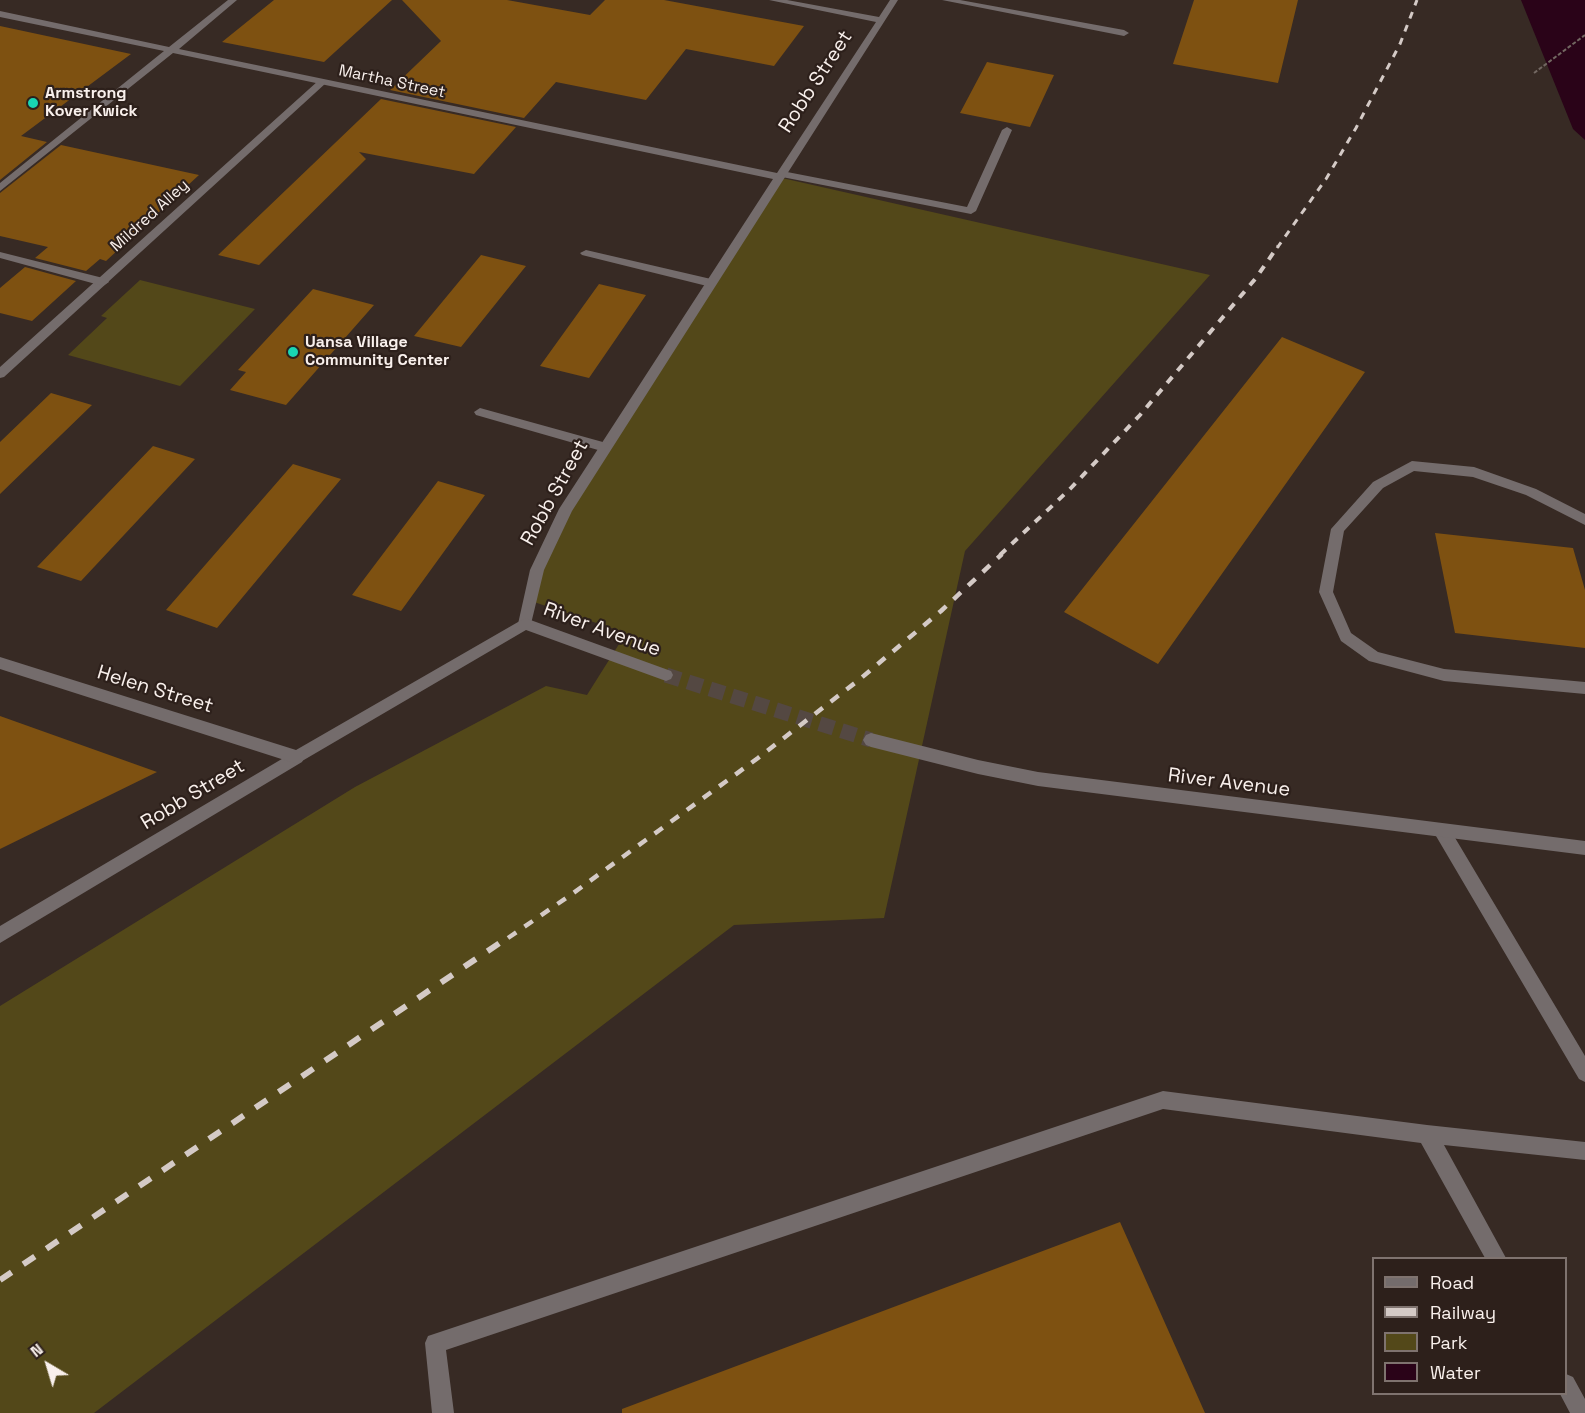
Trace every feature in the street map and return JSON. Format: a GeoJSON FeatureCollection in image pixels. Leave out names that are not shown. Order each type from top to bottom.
{"type":"FeatureCollection","features":[{"type":"Feature","properties":{"kind":"street"},"geometry":{"type":"LineString","coordinates":[[0,188],[233,0]]}},
{"type":"Feature","properties":{"kind":"street"},"geometry":{"type":"LineString","coordinates":[[773,0],[882,20]]}},
{"type":"Feature","properties":{"kind":"street","name":"Robb Street"},"geometry":{"type":"LineString","coordinates":[[0,935],[525,624],[537,570],[566,509],[894,0]]}},
{"type":"Feature","properties":{"kind":"street"},"geometry":{"type":"LineString","coordinates":[[946,0],[1124,33]]}},
{"type":"Feature","properties":{"kind":"street","name":"Martha Street"},"geometry":{"type":"LineString","coordinates":[[0,14],[321,83],[781,176],[971,210],[1007,130]]}},
{"type":"Feature","properties":{"kind":"street","name":"Mildred Alley"},"geometry":{"type":"LineString","coordinates":[[0,374],[321,83]]}},
{"type":"Feature","properties":{"kind":"street"},"geometry":{"type":"LineString","coordinates":[[586,253],[711,284]]}},
{"type":"Feature","properties":{"kind":"street"},"geometry":{"type":"LineString","coordinates":[[0,255],[103,282]]}},
{"type":"Feature","properties":{"kind":"street"},"geometry":{"type":"LineString","coordinates":[[480,412],[605,447]]}},
{"type":"Feature","properties":{"kind":"street"},"geometry":{"type":"LineString","coordinates":[[1585,520],[1531,492],[1474,472],[1412,466],[1378,484],[1338,529],[1326,592],[1346,637],[1374,657],[1444,675],[1585,688]]}},
{"type":"Feature","properties":{"kind":"street","name":"River Avenue"},"geometry":{"type":"LineString","coordinates":[[525,624],[666,675]]}},
{"type":"Feature","properties":{"kind":"street","name":"Helen Street"},"geometry":{"type":"LineString","coordinates":[[0,663],[297,757]]}},
{"type":"Feature","properties":{"kind":"street","name":"River Avenue"},"geometry":{"type":"LineString","coordinates":[[871,740],[978,767],[1038,779],[1585,848]]}},
{"type":"Feature","properties":{"kind":"street"},"geometry":{"type":"LineString","coordinates":[[1442,831],[1585,1072]]}},
{"type":"Feature","properties":{"kind":"street"},"geometry":{"type":"LineString","coordinates":[[443,1413],[435,1343],[1163,1100],[1427,1134],[1585,1151]]}},
{"type":"Feature","properties":{"kind":"street"},"geometry":{"type":"LineString","coordinates":[[1427,1134],[1495,1257]]}},
{"type":"Feature","properties":{"kind":"street"},"geometry":{"type":"LineString","coordinates":[[1567,1386],[1581,1413]]}},
{"type":"Feature","properties":{"kind":"path"},"geometry":{"type":"LineString","coordinates":[[1534,73],[1585,35]]}},
{"type":"Feature","properties":{"kind":"green space"},"geometry":{"type":"Polygon","coordinates":[[[782,178],[1210,275],[965,551],[884,918],[734,925],[94,1413],[0,1413],[0,1006],[355,787],[546,686],[587,695],[626,633],[531,601],[566,509],[782,178]]]}},
{"type":"Feature","properties":{"kind":"green space"},"geometry":{"type":"Polygon","coordinates":[[[140,280],[255,309],[180,386],[68,355],[107,318],[101,316],[140,280]]]}},
{"type":"Feature","properties":{"kind":"water"},"geometry":{"type":"Polygon","coordinates":[[[1521,0],[1585,0],[1585,140],[1573,129],[1521,0]]]}},
{"type":"Feature","properties":{"kind":"building"},"geometry":{"type":"Polygon","coordinates":[[[274,0],[392,0],[324,62],[222,42],[274,0]]]}},
{"type":"Feature","properties":{"kind":"building"},"geometry":{"type":"Polygon","coordinates":[[[402,0],[507,0],[590,15],[605,0],[664,0],[804,26],[774,66],[686,49],[646,100],[556,82],[524,118],[390,90],[441,41],[402,0]]]}},
{"type":"Feature","properties":{"kind":"building"},"geometry":{"type":"Polygon","coordinates":[[[1194,0],[1298,0],[1278,83],[1173,64],[1194,0]]]}},
{"type":"Feature","properties":{"kind":"building","name":"Armstrong Kover Kwick"},"geometry":{"type":"Polygon","coordinates":[[[0,26],[131,54],[21,136],[47,142],[0,180],[0,26]]]}},
{"type":"Feature","properties":{"kind":"building"},"geometry":{"type":"Polygon","coordinates":[[[987,62],[1054,75],[1030,127],[960,113],[987,62]]]}},
{"type":"Feature","properties":{"kind":"building"},"geometry":{"type":"Polygon","coordinates":[[[381,99],[516,127],[474,174],[359,152],[366,159],[259,265],[218,255],[381,99]]]}},
{"type":"Feature","properties":{"kind":"building"},"geometry":{"type":"Polygon","coordinates":[[[61,145],[199,175],[106,261],[100,259],[86,271],[35,258],[48,247],[0,236],[0,193],[61,145]]]}},
{"type":"Feature","properties":{"kind":"building"},"geometry":{"type":"Polygon","coordinates":[[[481,255],[526,266],[461,347],[414,336],[481,255]]]}},
{"type":"Feature","properties":{"kind":"building"},"geometry":{"type":"Polygon","coordinates":[[[25,267],[76,281],[32,321],[0,313],[0,288],[25,267]]]}},
{"type":"Feature","properties":{"kind":"building"},"geometry":{"type":"Polygon","coordinates":[[[599,284],[646,295],[589,378],[540,366],[599,284]]]}},
{"type":"Feature","properties":{"kind":"building","name":"Uansa Village Community Center"},"geometry":{"type":"Polygon","coordinates":[[[313,289],[374,305],[286,405],[230,390],[246,372],[238,370],[313,289]]]}},
{"type":"Feature","properties":{"kind":"building"},"geometry":{"type":"Polygon","coordinates":[[[1282,337],[1365,372],[1158,664],[1064,612],[1282,337]]]}},
{"type":"Feature","properties":{"kind":"building"},"geometry":{"type":"Polygon","coordinates":[[[51,393],[92,405],[0,494],[0,442],[51,393]]]}},
{"type":"Feature","properties":{"kind":"building"},"geometry":{"type":"Polygon","coordinates":[[[153,446],[195,459],[81,581],[37,567],[153,446]]]}},
{"type":"Feature","properties":{"kind":"building"},"geometry":{"type":"Polygon","coordinates":[[[293,464],[341,479],[217,628],[166,610],[293,464]]]}},
{"type":"Feature","properties":{"kind":"building"},"geometry":{"type":"Polygon","coordinates":[[[438,481],[485,495],[401,611],[352,595],[438,481]]]}},
{"type":"Feature","properties":{"kind":"building"},"geometry":{"type":"Polygon","coordinates":[[[1435,533],[1573,548],[1585,590],[1585,648],[1455,633],[1435,533]]]}},
{"type":"Feature","properties":{"kind":"building"},"geometry":{"type":"Polygon","coordinates":[[[0,716],[157,772],[0,849],[0,716]]]}},
{"type":"Feature","properties":{"kind":"building"},"geometry":{"type":"Polygon","coordinates":[[[1120,1222],[1205,1413],[622,1413],[622,1409],[1120,1222]]]}},
{"type":"Feature","properties":{"kind":"tunnel"},"geometry":{"type":"LineString","coordinates":[[666,675],[871,740]]}},
{"type":"Feature","properties":{"kind":"railway"},"geometry":{"type":"LineString","coordinates":[[1277,248],[1326,179],[1356,128],[1400,44],[1417,0]]}},
{"type":"Feature","properties":{"kind":"railway"},"geometry":{"type":"LineString","coordinates":[[1000,555],[1070,489],[1140,415],[1256,278],[1278,246]]}},
{"type":"Feature","properties":{"kind":"railway"},"geometry":{"type":"LineString","coordinates":[[508,938],[758,758],[860,679],[941,611],[1002,554]]}},
{"type":"Feature","properties":{"kind":"railway"},"geometry":{"type":"LineString","coordinates":[[0,1280],[510,936]]}},
{"type":"Feature","properties":{"kind":"place","name":"Armstrong Kover Kwick"},"geometry":{"type":"Point","coordinates":[33,103]}},
{"type":"Feature","properties":{"kind":"place","name":"Uansa Village Community Center"},"geometry":{"type":"Point","coordinates":[293,352]}}]}
